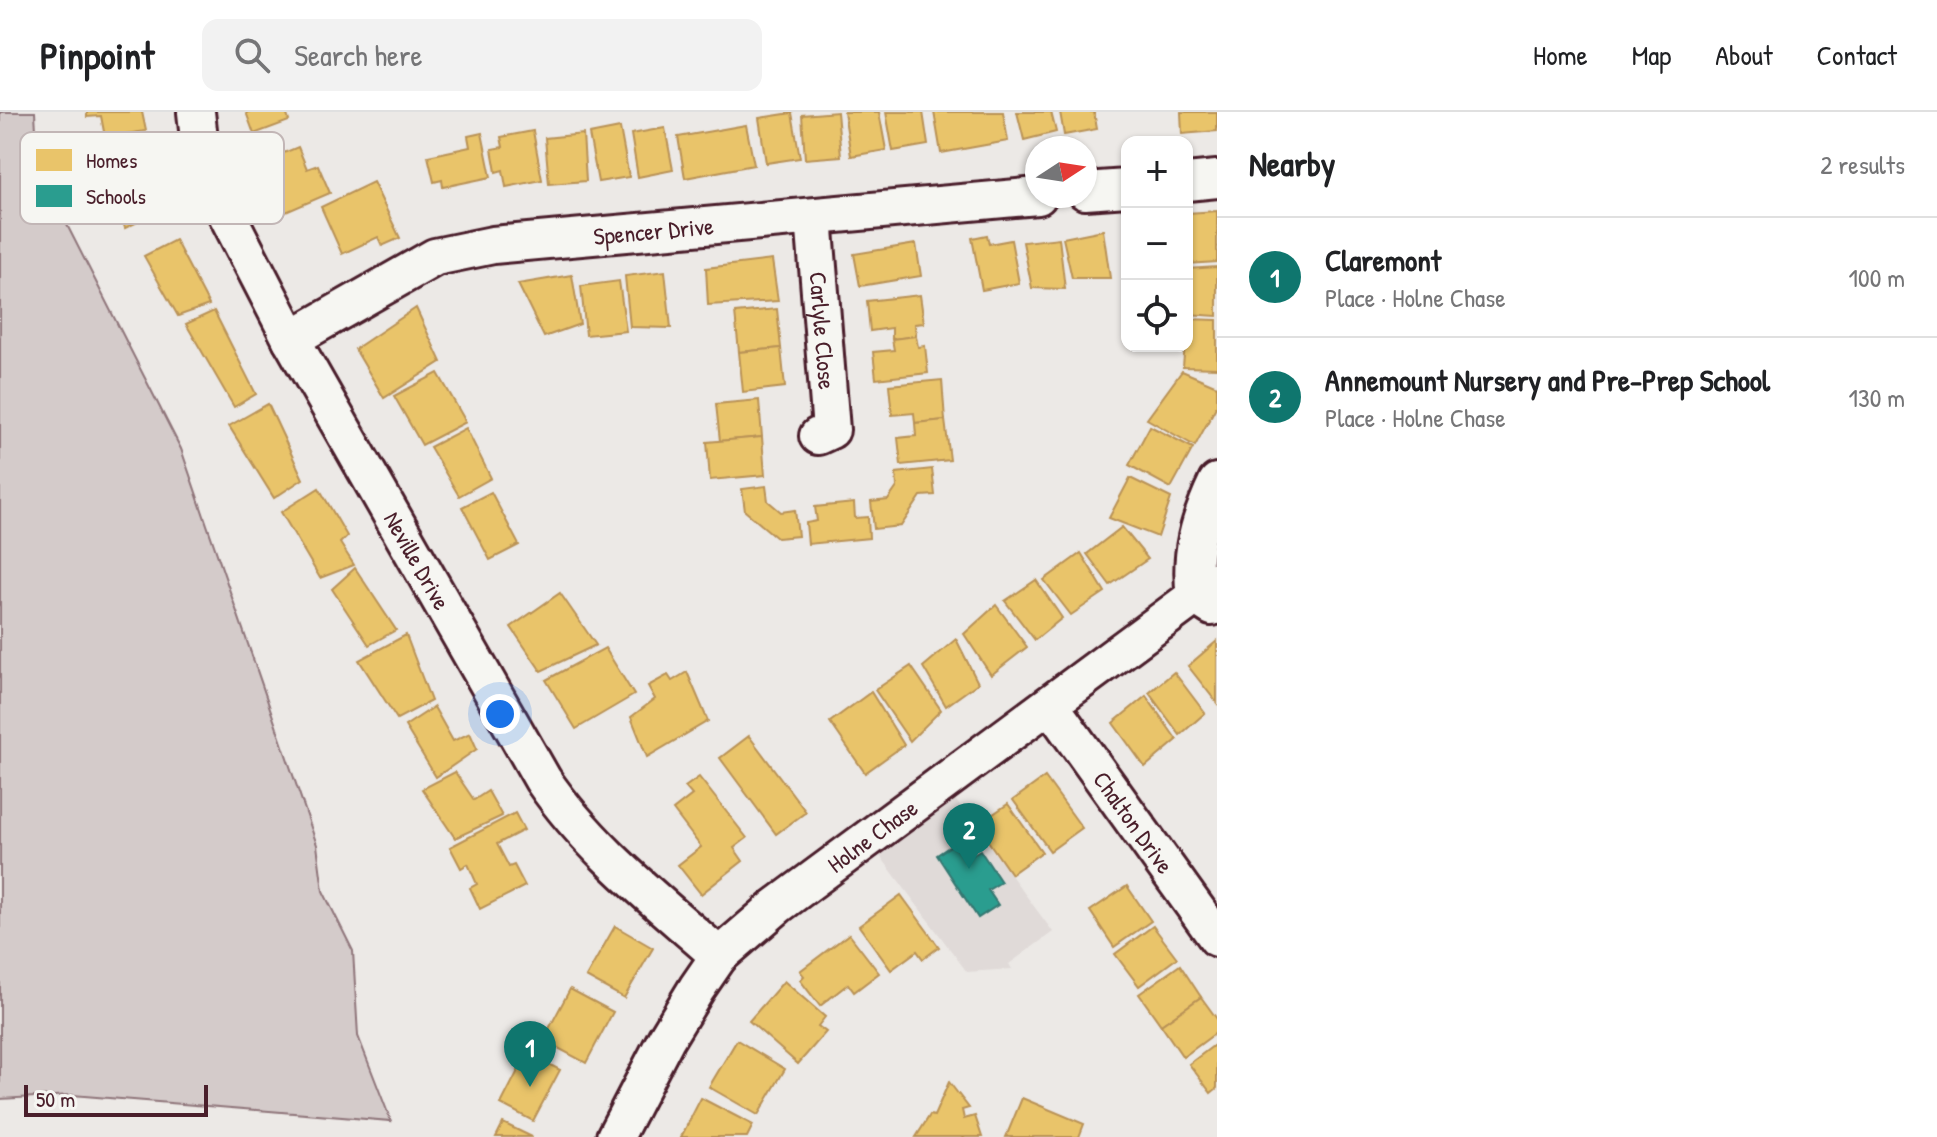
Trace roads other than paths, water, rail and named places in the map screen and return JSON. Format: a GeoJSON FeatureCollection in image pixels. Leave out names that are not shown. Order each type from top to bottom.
{"type":"FeatureCollection","features":[{"type":"Feature","properties":{"kind":"street","name":"Neville Drive"},"geometry":{"type":"LineString","coordinates":[[196,112],[198,132]]}},
{"type":"Feature","properties":{"kind":"street"},"geometry":{"type":"LineString","coordinates":[[1193,181],[1217,179]]}},
{"type":"Feature","properties":{"kind":"street"},"geometry":{"type":"LineString","coordinates":[[1097,190],[1121,188]]}},
{"type":"Feature","properties":{"kind":"street","name":"Spencer Drive"},"geometry":{"type":"LineString","coordinates":[[291,339],[435,257],[493,245],[1025,197]]}},
{"type":"Feature","properties":{"kind":"street","name":"Carlyle Close"},"geometry":{"type":"LineString","coordinates":[[814,217],[831,430],[818,436]]}},
{"type":"Feature","properties":{"kind":"street","name":"Neville Drive"},"geometry":{"type":"LineString","coordinates":[[232,224],[291,339],[568,817],[719,956]]}},
{"type":"Feature","properties":{"kind":"street","name":"Holne Chase"},"geometry":{"type":"LineString","coordinates":[[615,1137],[666,1039],[719,956],[777,906],[1050,705],[1210,596],[1192,571],[1195,538],[1217,482]]}},
{"type":"Feature","properties":{"kind":"street","name":"Chalton Drive"},"geometry":{"type":"LineString","coordinates":[[1050,705],[1217,938]]}},
{"type":"Feature","properties":{"kind":"place","name":"Annemount Nursery and Pre-Prep School"},"geometry":{"type":"Point","coordinates":[969,869]}},
{"type":"Feature","properties":{"kind":"place","name":"Claremont"},"geometry":{"type":"Point","coordinates":[530,1087]}}]}
